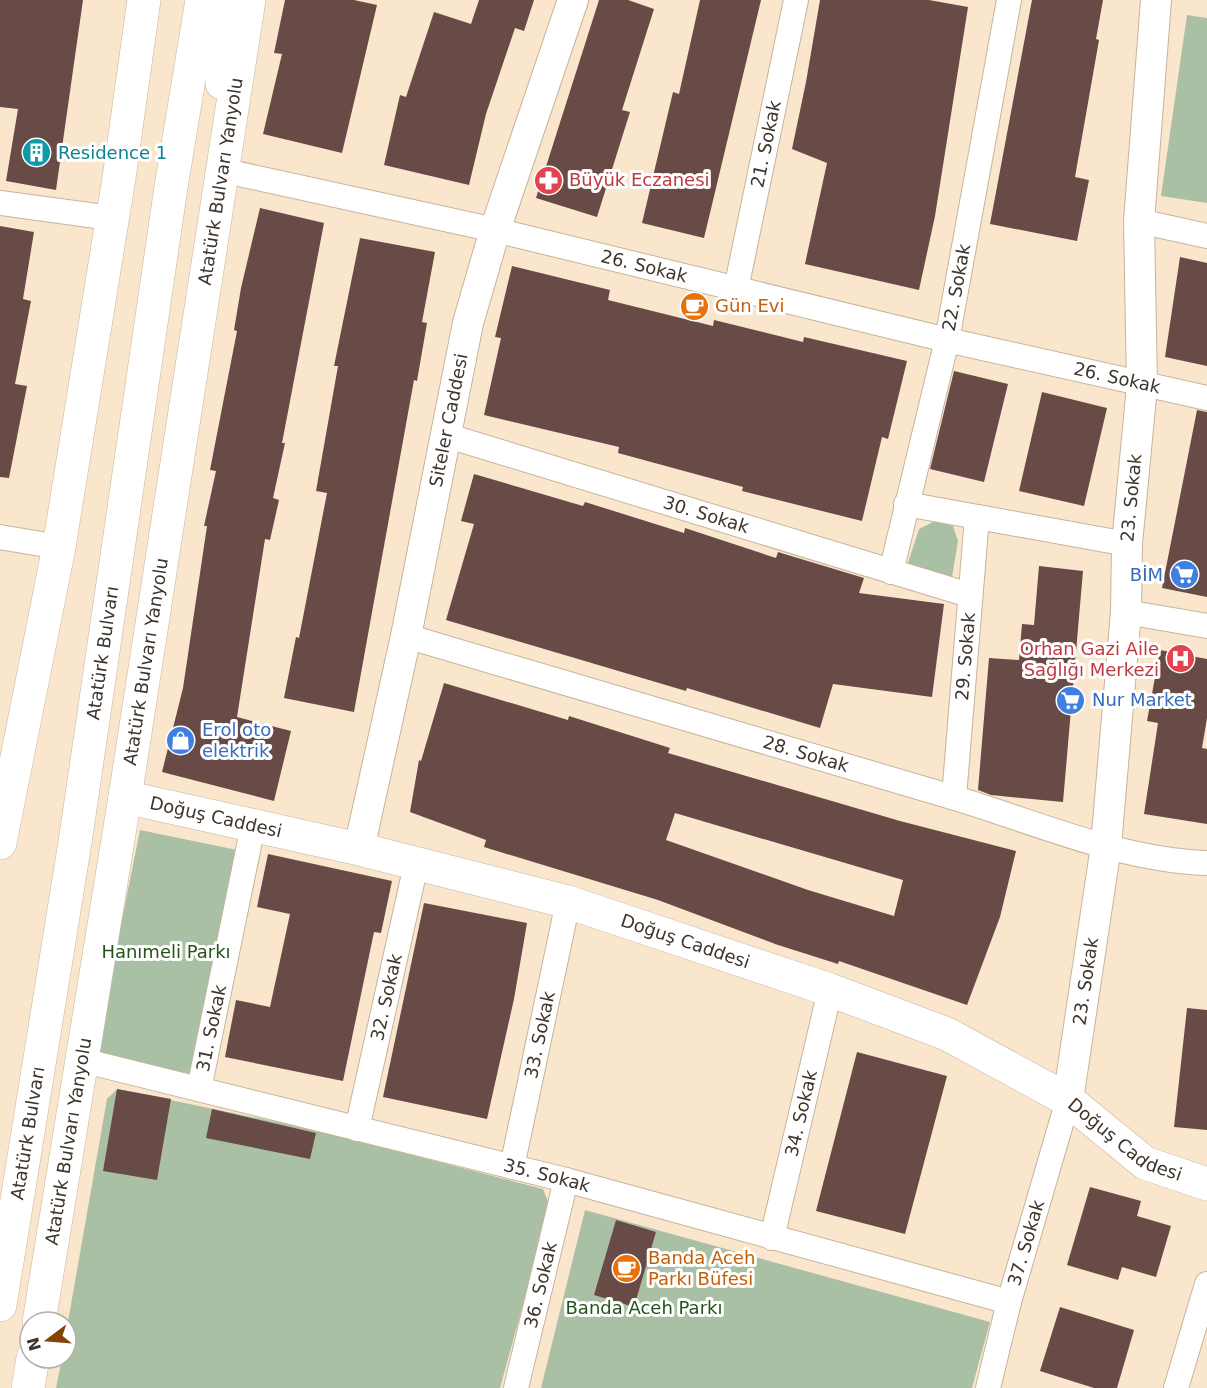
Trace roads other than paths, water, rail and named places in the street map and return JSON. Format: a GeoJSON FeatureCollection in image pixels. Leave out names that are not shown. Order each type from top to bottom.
{"type":"FeatureCollection","features":[{"type":"Feature","properties":{"kind":"main road"},"geometry":{"type":"LineString","coordinates":[[0,843],[59,547],[144,0]]}},
{"type":"Feature","properties":{"kind":"main road","name":"Atatürk Bulvarı"},"geometry":{"type":"LineString","coordinates":[[0,1305],[76,836],[169,199],[202,0]]}},
{"type":"Feature","properties":{"kind":"main road"},"geometry":{"type":"LineString","coordinates":[[217,0],[223,156]]}},
{"type":"Feature","properties":{"kind":"main road","name":"Atatürk Bulvarı Yanyolu"},"geometry":{"type":"LineString","coordinates":[[41,1310],[125,797],[249,0]]}},
{"type":"Feature","properties":{"kind":"main road","name":"Doğuş Caddesi"},"geometry":{"type":"LineString","coordinates":[[125,797],[359,849],[568,902],[830,990],[947,1034],[1068,1100],[1144,1163],[1207,1184]]}},
{"type":"Feature","properties":{"kind":"main road"},"geometry":{"type":"LineString","coordinates":[[28,1388],[31,1370]]}},
{"type":"Feature","properties":{"kind":"street","name":"Siteler Caddesi"},"geometry":{"type":"LineString","coordinates":[[359,849],[406,636],[468,323],[495,230],[573,0]]}},
{"type":"Feature","properties":{"kind":"street","name":"21. Sokak"},"geometry":{"type":"LineString","coordinates":[[736,289],[796,0]]}},
{"type":"Feature","properties":{"kind":"street","name":"22. Sokak"},"geometry":{"type":"LineString","coordinates":[[891,572],[946,340],[1009,0]]}},
{"type":"Feature","properties":{"kind":"street","name":"23. Sokak"},"geometry":{"type":"LineString","coordinates":[[1068,1100],[1106,846],[1126,612],[1127,544],[1142,386],[1139,221],[1156,0]]}},
{"type":"Feature","properties":{"kind":"street","name":"26. Sokak"},"geometry":{"type":"LineString","coordinates":[[223,156],[495,230],[946,340],[1142,386],[1207,398]]}},
{"type":"Feature","properties":{"kind":"street"},"geometry":{"type":"LineString","coordinates":[[0,203],[111,218]]}},
{"type":"Feature","properties":{"kind":"street"},"geometry":{"type":"LineString","coordinates":[[1139,221],[1207,236]]}},
{"type":"Feature","properties":{"kind":"street","name":"30. Sokak"},"geometry":{"type":"LineString","coordinates":[[445,435],[969,595]]}},
{"type":"Feature","properties":{"kind":"street"},"geometry":{"type":"LineString","coordinates":[[906,504],[1127,544]]}},
{"type":"Feature","properties":{"kind":"street","name":"29. Sokak"},"geometry":{"type":"LineString","coordinates":[[954,797],[977,517]]}},
{"type":"Feature","properties":{"kind":"street"},"geometry":{"type":"LineString","coordinates":[[0,537],[59,547]]}},
{"type":"Feature","properties":{"kind":"street"},"geometry":{"type":"LineString","coordinates":[[1126,612],[1207,626]]}},
{"type":"Feature","properties":{"kind":"street","name":"28. Sokak"},"geometry":{"type":"LineString","coordinates":[[406,636],[954,797],[1106,846],[1174,862],[1207,863]]}},
{"type":"Feature","properties":{"kind":"street","name":"31. Sokak"},"geometry":{"type":"LineString","coordinates":[[199,1089],[253,826]]}},
{"type":"Feature","properties":{"kind":"street","name":"32. Sokak"},"geometry":{"type":"LineString","coordinates":[[357,1129],[416,865]]}},
{"type":"Feature","properties":{"kind":"street","name":"33. Sokak"},"geometry":{"type":"LineString","coordinates":[[512,1167],[568,902]]}},
{"type":"Feature","properties":{"kind":"street","name":"34. Sokak"},"geometry":{"type":"LineString","coordinates":[[772,1238],[830,990]]}},
{"type":"Feature","properties":{"kind":"street","name":"35. Sokak"},"geometry":{"type":"LineString","coordinates":[[81,1060],[566,1180],[1010,1302]]}},
{"type":"Feature","properties":{"kind":"street","name":"37. Sokak"},"geometry":{"type":"LineString","coordinates":[[988,1388],[1010,1302],[1068,1100]]}},
{"type":"Feature","properties":{"kind":"street","name":"36. Sokak"},"geometry":{"type":"LineString","coordinates":[[516,1388],[566,1180]]}},
{"type":"Feature","properties":{"kind":"street"},"geometry":{"type":"LineString","coordinates":[[1176,1388],[1207,1284]]}},
{"type":"Feature","properties":{"kind":"place","name":"Residence 1"},"geometry":{"type":"Point","coordinates":[37,153]}},
{"type":"Feature","properties":{"kind":"place","name":"Büyük Eczanesi"},"geometry":{"type":"Point","coordinates":[548,180]}},
{"type":"Feature","properties":{"kind":"place","name":"Gün Evi"},"geometry":{"type":"Point","coordinates":[694,306]}},
{"type":"Feature","properties":{"kind":"place","name":"BİM"},"geometry":{"type":"Point","coordinates":[1184,575]}},
{"type":"Feature","properties":{"kind":"place","name":"Orhan Gazi Aile Sağlığı Merkezi"},"geometry":{"type":"Point","coordinates":[1180,659]}},
{"type":"Feature","properties":{"kind":"place","name":"Nur Market"},"geometry":{"type":"Point","coordinates":[1071,700]}},
{"type":"Feature","properties":{"kind":"place","name":"Erol oto elektrik"},"geometry":{"type":"Point","coordinates":[181,740]}},
{"type":"Feature","properties":{"kind":"place","name":"Banda Aceh Parkı Büfesi"},"geometry":{"type":"Point","coordinates":[627,1268]}},
{"type":"Feature","properties":{"kind":"park label","name":"Hanımeli Parkı"},"geometry":{"type":"Point","coordinates":[166,952]}},
{"type":"Feature","properties":{"kind":"park label","name":"Banda Aceh Parkı"},"geometry":{"type":"Point","coordinates":[644,1308]}}]}
